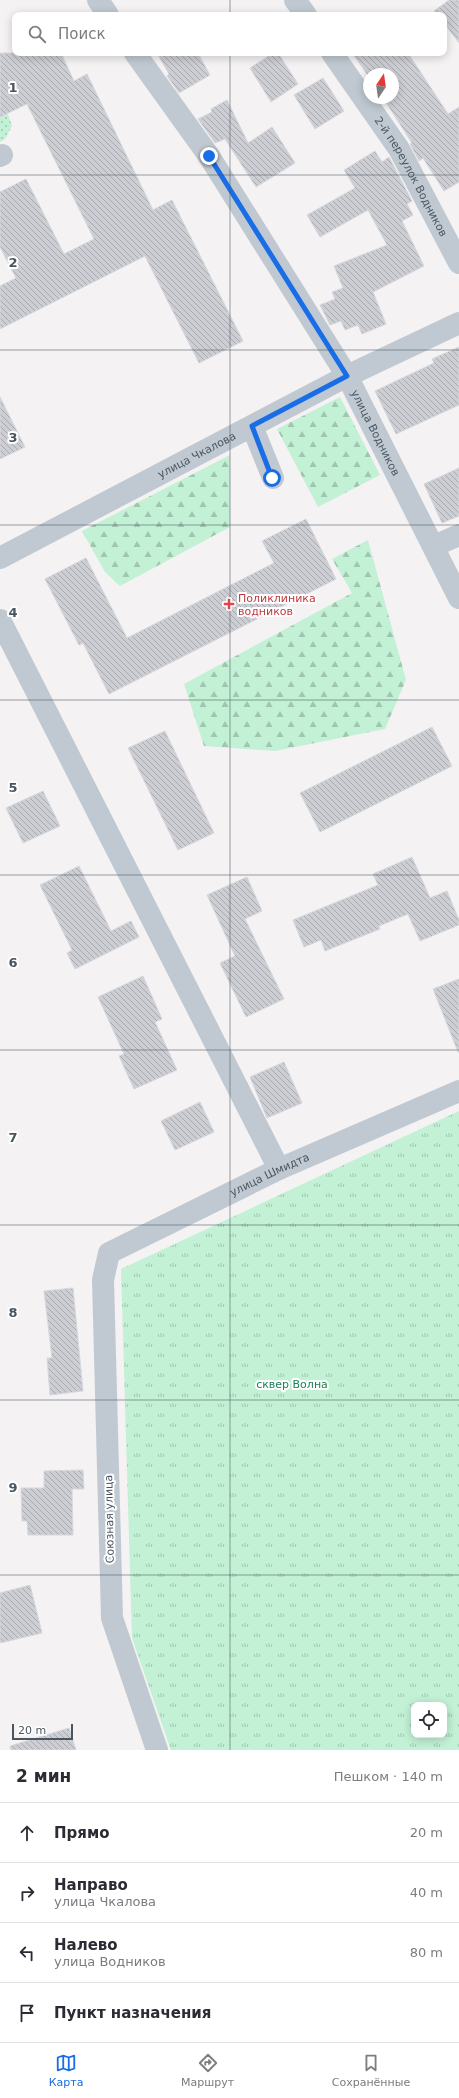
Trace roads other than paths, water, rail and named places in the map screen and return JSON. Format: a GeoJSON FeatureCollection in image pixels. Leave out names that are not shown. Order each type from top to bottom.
{"type":"FeatureCollection","features":[{"type":"Feature","properties":{"kind":"street"},"geometry":{"type":"LineString","coordinates":[[98,0],[106,12]]}},
{"type":"Feature","properties":{"kind":"street"},"geometry":{"type":"LineString","coordinates":[[295,0],[304,12]]}},
{"type":"Feature","properties":{"kind":"street","name":"улица Водников"},"geometry":{"type":"LineString","coordinates":[[137,56],[209,156],[347,376],[459,598]]}},
{"type":"Feature","properties":{"kind":"street","name":"2-й переулок Водников"},"geometry":{"type":"LineString","coordinates":[[334,56],[399,149],[459,263]]}},
{"type":"Feature","properties":{"kind":"street","name":"улица Чкалова"},"geometry":{"type":"LineString","coordinates":[[0,558],[347,376],[459,323]]}},
{"type":"Feature","properties":{"kind":"street"},"geometry":{"type":"LineString","coordinates":[[252,426],[272,478]]}},
{"type":"Feature","properties":{"kind":"street"},"geometry":{"type":"LineString","coordinates":[[434,546],[459,535]]}},
{"type":"Feature","properties":{"kind":"street"},"geometry":{"type":"LineString","coordinates":[[0,620],[279,1169]]}},
{"type":"Feature","properties":{"kind":"street","name":"улица Шмидта"},"geometry":{"type":"LineString","coordinates":[[103,1280],[109,1253],[279,1169],[459,1091]]}},
{"type":"Feature","properties":{"kind":"street","name":"Союзная улица"},"geometry":{"type":"LineString","coordinates":[[103,1280],[112,1618],[157,1750]]}},
{"type":"Feature","properties":{"kind":"place","name":"Поликлиника водников"},"geometry":{"type":"Point","coordinates":[229,604]}},
{"type":"Feature","properties":{"kind":"park label","name":"сквер Волна"},"geometry":{"type":"Point","coordinates":[292,1384]}}]}
